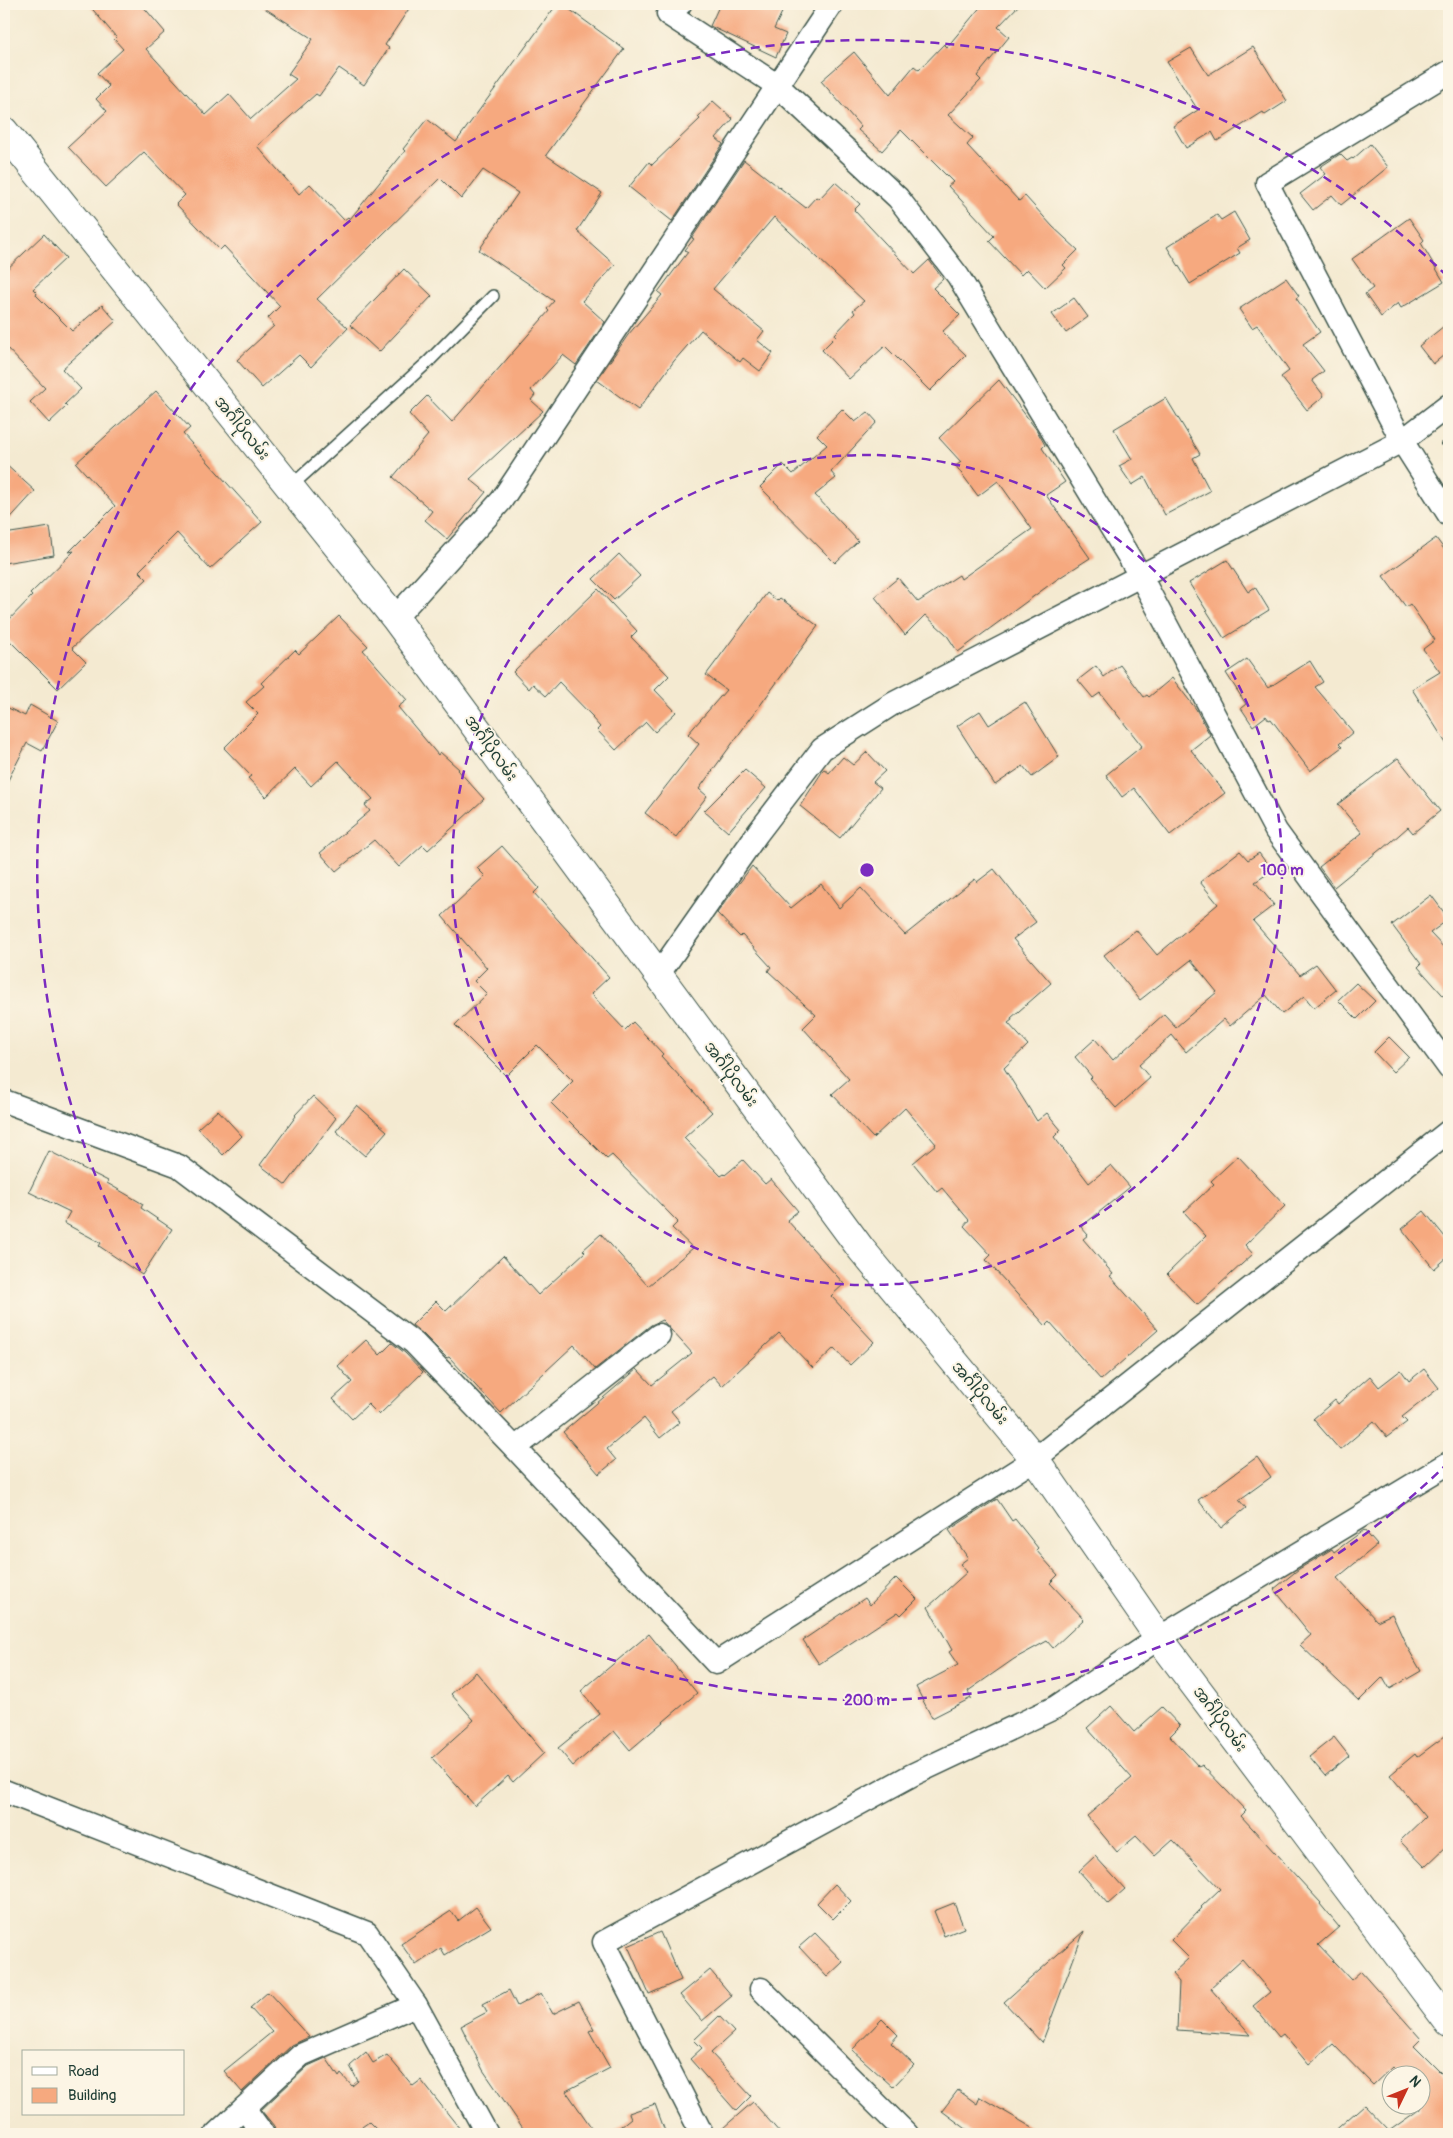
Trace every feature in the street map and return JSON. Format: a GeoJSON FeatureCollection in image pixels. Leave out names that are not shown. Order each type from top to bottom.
{"type":"FeatureCollection","features":[{"type":"Feature","properties":{"kind":"main road","name":"အင်္ဂါပိုလမ်း"},"geometry":{"type":"LineString","coordinates":[[4,131],[396,618],[861,1249],[1035,1459],[1159,1638],[1449,2023]]}},
{"type":"Feature","properties":{"kind":"street"},"geometry":{"type":"LineString","coordinates":[[680,4],[668,14],[778,86],[898,198],[958,276],[1140,575],[1276,831],[1449,1068]]}},
{"type":"Feature","properties":{"kind":"street"},"geometry":{"type":"LineString","coordinates":[[396,618],[501,501],[832,4]]}},
{"type":"Feature","properties":{"kind":"street"},"geometry":{"type":"LineString","coordinates":[[1449,72],[1267,183],[1402,441],[1449,515]]}},
{"type":"Feature","properties":{"kind":"street"},"geometry":{"type":"LineString","coordinates":[[658,975],[757,834],[822,749],[894,703],[1402,441],[1449,405]]}},
{"type":"Feature","properties":{"kind":"street"},"geometry":{"type":"LineString","coordinates":[[4,1101],[179,1166],[414,1343],[516,1448],[716,1663],[1035,1459],[1449,1131]]}},
{"type":"Feature","properties":{"kind":"street"},"geometry":{"type":"LineString","coordinates":[[516,1448],[659,1335]]}},
{"type":"Feature","properties":{"kind":"street"},"geometry":{"type":"LineString","coordinates":[[702,2134],[604,1942],[912,1774],[1056,1707],[1159,1638],[1449,1463]]}},
{"type":"Feature","properties":{"kind":"street"},"geometry":{"type":"LineString","coordinates":[[4,1791],[367,1933],[416,2005],[487,2134]]}},
{"type":"Feature","properties":{"kind":"street"},"geometry":{"type":"LineString","coordinates":[[761,1990],[908,2134]]}},
{"type":"Feature","properties":{"kind":"street"},"geometry":{"type":"LineString","coordinates":[[216,2134],[301,2055],[416,2005]]}},
{"type":"Feature","properties":{"kind":"street"},"geometry":{"type":"LineString","coordinates":[[244,2108],[263,2134]]}},
{"type":"Feature","properties":{"kind":"lane"},"geometry":{"type":"LineString","coordinates":[[290,487],[429,361],[493,296]]}},
{"type":"Feature","properties":{"kind":"building"},"geometry":{"type":"Polygon","coordinates":[[[88,4],[141,4],[165,32],[146,49],[206,115],[229,94],[251,119],[296,79],[288,74],[313,39],[258,4],[412,4],[385,45],[389,48],[364,85],[339,68],[319,96],[316,94],[257,146],[299,194],[310,184],[344,220],[348,217],[350,219],[405,151],[403,149],[427,119],[456,142],[557,4],[562,4],[624,49],[546,155],[602,193],[577,231],[615,265],[582,301],[605,322],[576,365],[563,355],[531,390],[535,395],[531,400],[543,411],[470,479],[486,492],[447,539],[425,520],[432,511],[393,477],[428,435],[409,414],[427,396],[452,422],[549,311],[547,309],[554,301],[479,250],[518,193],[483,170],[461,199],[440,178],[317,299],[348,328],[311,367],[299,355],[262,388],[237,360],[274,326],[268,318],[280,306],[224,246],[220,250],[176,204],[185,195],[144,152],[106,187],[68,147],[107,111],[96,99],[109,86],[97,73],[123,49],[114,39],[116,37],[88,4]]]}},
{"type":"Feature","properties":{"kind":"building"},"geometry":{"type":"Polygon","coordinates":[[[720,4],[786,4],[774,29],[786,34],[776,57],[710,26],[720,4]]]}},
{"type":"Feature","properties":{"kind":"building"},"geometry":{"type":"Polygon","coordinates":[[[983,4],[1020,4],[998,27],[1009,37],[977,76],[981,80],[948,115],[973,138],[967,145],[1019,201],[1025,196],[1053,227],[1078,250],[1063,265],[1066,268],[1045,288],[1027,269],[1021,275],[989,241],[994,236],[948,186],[953,182],[901,130],[882,151],[858,130],[861,127],[821,81],[854,52],[890,95],[914,66],[919,70],[944,44],[947,47],[983,4]]]}},
{"type":"Feature","properties":{"kind":"building"},"geometry":{"type":"Polygon","coordinates":[[[1253,47],[1287,101],[1265,115],[1263,112],[1217,141],[1212,132],[1186,148],[1173,126],[1198,110],[1167,62],[1191,48],[1208,75],[1253,47]]]}},
{"type":"Feature","properties":{"kind":"building"},"geometry":{"type":"Polygon","coordinates":[[[713,101],[733,119],[716,138],[723,144],[672,221],[629,187],[649,162],[652,165],[700,119],[698,117],[713,101]]]}},
{"type":"Feature","properties":{"kind":"building"},"geometry":{"type":"Polygon","coordinates":[[[1370,144],[1388,167],[1341,205],[1332,195],[1313,210],[1300,194],[1326,174],[1320,167],[1340,154],[1347,161],[1353,159],[1370,144]]]}},
{"type":"Feature","properties":{"kind":"building"},"geometry":{"type":"Polygon","coordinates":[[[744,160],[806,208],[816,197],[819,199],[835,182],[860,204],[854,210],[914,274],[929,260],[943,279],[933,288],[960,315],[942,332],[966,355],[930,391],[885,346],[849,379],[822,350],[855,313],[853,310],[864,301],[774,217],[713,289],[764,331],[757,340],[773,353],[760,371],[743,358],[740,362],[701,330],[674,361],[638,410],[597,380],[628,335],[662,295],[658,292],[688,252],[685,250],[694,239],[692,238],[744,160]]]}},
{"type":"Feature","properties":{"kind":"building"},"geometry":{"type":"Polygon","coordinates":[[[1234,212],[1250,240],[1237,248],[1240,253],[1190,284],[1167,247],[1217,215],[1221,220],[1234,212]]]}},
{"type":"Feature","properties":{"kind":"building"},"geometry":{"type":"Polygon","coordinates":[[[1409,218],[1424,240],[1421,243],[1444,282],[1401,308],[1398,303],[1381,317],[1365,294],[1373,288],[1352,259],[1409,218]]]}},
{"type":"Feature","properties":{"kind":"building"},"geometry":{"type":"Polygon","coordinates":[[[44,234],[66,258],[33,289],[37,293],[36,295],[72,331],[102,305],[116,321],[62,369],[81,389],[49,423],[30,402],[45,388],[4,345],[4,272],[44,234]]]}},
{"type":"Feature","properties":{"kind":"building"},"geometry":{"type":"Polygon","coordinates":[[[404,269],[432,296],[379,352],[350,325],[404,269]]]}},
{"type":"Feature","properties":{"kind":"building"},"geometry":{"type":"Polygon","coordinates":[[[1286,278],[1299,296],[1296,298],[1320,332],[1303,344],[1324,371],[1312,380],[1324,396],[1307,410],[1281,377],[1289,371],[1257,325],[1252,328],[1239,309],[1286,278]]]}},
{"type":"Feature","properties":{"kind":"building"},"geometry":{"type":"Polygon","coordinates":[[[1074,298],[1088,317],[1066,333],[1052,314],[1074,298]]]}},
{"type":"Feature","properties":{"kind":"building"},"geometry":{"type":"Polygon","coordinates":[[[1449,322],[1449,351],[1433,364],[1419,346],[1449,322]]]}},
{"type":"Feature","properties":{"kind":"building"},"geometry":{"type":"Polygon","coordinates":[[[999,380],[1036,429],[1045,445],[1042,448],[1065,482],[1046,495],[1090,558],[1056,580],[958,652],[946,634],[925,615],[905,635],[875,597],[898,578],[918,602],[959,575],[961,579],[1032,529],[998,481],[978,496],[956,466],[961,462],[939,438],[999,380]]]}},
{"type":"Feature","properties":{"kind":"building"},"geometry":{"type":"Polygon","coordinates":[[[156,391],[190,428],[183,434],[262,522],[210,569],[177,533],[139,571],[147,579],[72,648],[86,662],[58,689],[4,635],[4,625],[32,596],[30,594],[74,551],[69,552],[115,506],[76,463],[156,391]]]}},
{"type":"Feature","properties":{"kind":"building"},"geometry":{"type":"Polygon","coordinates":[[[1166,398],[1200,454],[1193,458],[1210,491],[1165,515],[1145,477],[1132,485],[1119,466],[1132,459],[1114,429],[1166,398]]]}},
{"type":"Feature","properties":{"kind":"building"},"geometry":{"type":"Polygon","coordinates":[[[842,409],[855,422],[868,412],[877,422],[831,472],[836,478],[815,495],[858,541],[835,563],[760,487],[783,464],[793,474],[827,445],[817,435],[842,409]]]}},
{"type":"Feature","properties":{"kind":"building"},"geometry":{"type":"Polygon","coordinates":[[[4,463],[35,491],[4,525],[4,463]]]}},
{"type":"Feature","properties":{"kind":"building"},"geometry":{"type":"Polygon","coordinates":[[[50,527],[54,555],[4,563],[4,534],[50,527]]]}},
{"type":"Feature","properties":{"kind":"building"},"geometry":{"type":"Polygon","coordinates":[[[1436,538],[1449,556],[1449,748],[1412,689],[1440,672],[1423,649],[1435,640],[1410,604],[1406,607],[1383,576],[1436,538]]]}},
{"type":"Feature","properties":{"kind":"building"},"geometry":{"type":"Polygon","coordinates":[[[619,554],[640,576],[614,600],[593,579],[619,554]]]}},
{"type":"Feature","properties":{"kind":"building"},"geometry":{"type":"Polygon","coordinates":[[[1227,560],[1248,592],[1255,587],[1269,610],[1224,638],[1189,583],[1227,560]]]}},
{"type":"Feature","properties":{"kind":"building"},"geometry":{"type":"Polygon","coordinates":[[[598,589],[637,631],[631,637],[669,676],[655,690],[676,712],[655,732],[646,722],[616,750],[597,730],[600,727],[593,717],[559,682],[546,696],[533,684],[529,689],[513,672],[598,589]]]}},
{"type":"Feature","properties":{"kind":"building"},"geometry":{"type":"Polygon","coordinates":[[[767,593],[777,601],[780,598],[818,626],[699,789],[707,796],[676,837],[645,813],[699,744],[688,734],[726,690],[706,675],[767,593]]]}},
{"type":"Feature","properties":{"kind":"building"},"geometry":{"type":"Polygon","coordinates":[[[339,616],[368,646],[363,650],[407,700],[398,707],[438,755],[440,752],[459,769],[484,799],[428,850],[423,845],[399,867],[374,840],[336,871],[320,853],[370,811],[365,805],[373,799],[338,761],[311,786],[295,769],[266,797],[248,778],[251,776],[224,748],[258,714],[246,702],[264,686],[261,683],[295,650],[299,654],[339,616]]]}},
{"type":"Feature","properties":{"kind":"building"},"geometry":{"type":"Polygon","coordinates":[[[1247,659],[1268,688],[1310,661],[1323,682],[1315,687],[1353,732],[1339,744],[1342,747],[1310,771],[1271,719],[1269,720],[1266,716],[1253,726],[1241,708],[1246,704],[1226,673],[1247,659]]]}},
{"type":"Feature","properties":{"kind":"building"},"geometry":{"type":"Polygon","coordinates":[[[1120,665],[1144,697],[1147,695],[1149,697],[1172,678],[1196,709],[1210,735],[1191,750],[1225,793],[1170,835],[1134,788],[1122,797],[1106,775],[1142,746],[1100,693],[1093,698],[1078,680],[1096,666],[1104,677],[1120,665]]]}},
{"type":"Feature","properties":{"kind":"building"},"geometry":{"type":"Polygon","coordinates":[[[1025,702],[1059,757],[1032,777],[1023,766],[995,785],[957,726],[980,711],[989,725],[1025,702]]]}},
{"type":"Feature","properties":{"kind":"building"},"geometry":{"type":"Polygon","coordinates":[[[30,705],[58,721],[42,751],[27,743],[4,788],[4,706],[25,716],[30,705]]]}},
{"type":"Feature","properties":{"kind":"building"},"geometry":{"type":"Polygon","coordinates":[[[867,752],[885,771],[873,782],[881,788],[840,838],[800,806],[824,769],[829,773],[843,757],[853,765],[867,752]]]}},
{"type":"Feature","properties":{"kind":"building"},"geometry":{"type":"Polygon","coordinates":[[[1398,758],[1440,811],[1413,833],[1408,827],[1334,887],[1319,867],[1362,833],[1338,804],[1398,758]]]}},
{"type":"Feature","properties":{"kind":"building"},"geometry":{"type":"Polygon","coordinates":[[[745,770],[766,788],[728,832],[704,811],[745,770]]]}},
{"type":"Feature","properties":{"kind":"building"},"geometry":{"type":"Polygon","coordinates":[[[502,846],[539,888],[534,893],[609,977],[591,994],[625,1030],[633,1022],[712,1112],[684,1138],[721,1176],[725,1175],[743,1160],[765,1184],[771,1179],[798,1211],[787,1220],[844,1284],[831,1296],[874,1342],[850,1365],[834,1348],[813,1368],[779,1333],[722,1386],[713,1376],[671,1411],[680,1422],[660,1438],[644,1418],[607,1449],[616,1460],[599,1474],[563,1432],[637,1369],[652,1385],[692,1353],[662,1320],[651,1325],[595,1369],[574,1345],[501,1413],[449,1357],[447,1358],[412,1325],[436,1301],[446,1311],[503,1256],[538,1295],[585,1252],[583,1250],[601,1234],[648,1286],[693,1248],[672,1228],[678,1222],[612,1155],[607,1159],[551,1103],[573,1081],[537,1045],[506,1076],[455,1025],[487,994],[474,981],[487,968],[442,916],[485,876],[477,868],[502,846]]]}},
{"type":"Feature","properties":{"kind":"building"},"geometry":{"type":"Polygon","coordinates":[[[1240,851],[1248,860],[1259,853],[1272,871],[1255,882],[1274,905],[1253,921],[1300,975],[1316,964],[1336,990],[1314,1008],[1304,996],[1282,1014],[1266,995],[1230,1026],[1224,1019],[1186,1052],[1172,1035],[1139,1065],[1150,1078],[1116,1108],[1090,1079],[1092,1077],[1075,1057],[1095,1039],[1113,1060],[1164,1014],[1176,1027],[1217,992],[1191,960],[1140,1000],[1104,955],[1136,930],[1157,955],[1218,904],[1200,882],[1240,851]]]}},
{"type":"Feature","properties":{"kind":"building"},"geometry":{"type":"Polygon","coordinates":[[[752,866],[791,908],[821,884],[839,908],[861,888],[905,935],[975,879],[977,882],[994,869],[1036,922],[1013,939],[1051,983],[1011,1018],[1012,1020],[1008,1023],[1028,1045],[1004,1068],[1037,1121],[1047,1113],[1061,1130],[1054,1137],[1089,1183],[1111,1165],[1130,1187],[1081,1227],[1088,1235],[1083,1239],[1113,1274],[1110,1276],[1158,1330],[1101,1380],[1050,1322],[1046,1326],[986,1260],[991,1255],[964,1226],[969,1220],[942,1188],[937,1192],[913,1163],[936,1144],[905,1108],[873,1138],[832,1094],[849,1079],[803,1028],[816,1015],[768,971],[771,967],[742,935],[740,937],[717,913],[752,866]]]}},
{"type":"Feature","properties":{"kind":"building"},"geometry":{"type":"Polygon","coordinates":[[[1431,895],[1449,919],[1430,933],[1449,953],[1449,1002],[1418,967],[1421,964],[1392,925],[1431,895]]]}},
{"type":"Feature","properties":{"kind":"building"},"geometry":{"type":"Polygon","coordinates":[[[1356,983],[1375,1001],[1357,1019],[1338,1000],[1356,983]]]}},
{"type":"Feature","properties":{"kind":"building"},"geometry":{"type":"Polygon","coordinates":[[[1389,1037],[1409,1057],[1393,1072],[1374,1052],[1389,1037]]]}},
{"type":"Feature","properties":{"kind":"building"},"geometry":{"type":"Polygon","coordinates":[[[313,1096],[336,1118],[286,1185],[260,1165],[295,1115],[313,1096]]]}},
{"type":"Feature","properties":{"kind":"building"},"geometry":{"type":"Polygon","coordinates":[[[357,1105],[387,1131],[365,1156],[336,1131],[357,1105]]]}},
{"type":"Feature","properties":{"kind":"building"},"geometry":{"type":"Polygon","coordinates":[[[218,1110],[242,1136],[223,1155],[198,1128],[218,1110]]]}},
{"type":"Feature","properties":{"kind":"building"},"geometry":{"type":"Polygon","coordinates":[[[49,1151],[108,1181],[107,1183],[143,1204],[141,1208],[172,1229],[142,1275],[99,1246],[101,1243],[64,1223],[70,1212],[29,1192],[49,1151]]]}},
{"type":"Feature","properties":{"kind":"building"},"geometry":{"type":"Polygon","coordinates":[[[1238,1156],[1285,1206],[1245,1245],[1253,1254],[1197,1305],[1167,1274],[1206,1236],[1184,1212],[1214,1184],[1211,1181],[1238,1156]]]}},
{"type":"Feature","properties":{"kind":"building"},"geometry":{"type":"Polygon","coordinates":[[[1424,1211],[1449,1242],[1449,1256],[1434,1269],[1402,1229],[1424,1211]]]}},
{"type":"Feature","properties":{"kind":"building"},"geometry":{"type":"Polygon","coordinates":[[[366,1340],[380,1355],[392,1343],[405,1353],[423,1372],[379,1415],[368,1404],[352,1419],[333,1399],[352,1382],[338,1366],[366,1340]]]}},
{"type":"Feature","properties":{"kind":"building"},"geometry":{"type":"Polygon","coordinates":[[[1424,1369],[1439,1388],[1402,1417],[1407,1422],[1387,1437],[1374,1421],[1340,1450],[1313,1419],[1335,1400],[1338,1404],[1370,1376],[1379,1387],[1401,1370],[1409,1381],[1424,1369]]]}},
{"type":"Feature","properties":{"kind":"building"},"geometry":{"type":"Polygon","coordinates":[[[1257,1457],[1271,1477],[1239,1500],[1246,1508],[1221,1528],[1198,1500],[1257,1457]]]}},
{"type":"Feature","properties":{"kind":"building"},"geometry":{"type":"Polygon","coordinates":[[[997,1499],[1012,1521],[1015,1519],[1038,1548],[1036,1550],[1058,1575],[1050,1583],[1084,1619],[1053,1648],[1047,1641],[1014,1659],[968,1691],[971,1698],[932,1718],[916,1687],[958,1665],[949,1652],[952,1650],[928,1607],[967,1572],[960,1564],[968,1558],[949,1530],[997,1499]]]}},
{"type":"Feature","properties":{"kind":"building"},"geometry":{"type":"Polygon","coordinates":[[[1364,1530],[1377,1545],[1337,1578],[1377,1621],[1392,1614],[1406,1645],[1421,1671],[1390,1689],[1383,1677],[1359,1701],[1300,1645],[1311,1635],[1274,1589],[1299,1569],[1332,1549],[1334,1552],[1364,1530]]]}},
{"type":"Feature","properties":{"kind":"building"},"geometry":{"type":"Polygon","coordinates":[[[896,1578],[917,1599],[901,1615],[898,1612],[819,1664],[803,1640],[865,1598],[870,1605],[896,1578]]]}},
{"type":"Feature","properties":{"kind":"building"},"geometry":{"type":"Polygon","coordinates":[[[649,1634],[697,1693],[630,1750],[614,1731],[573,1766],[558,1748],[600,1714],[581,1691],[649,1634]]]}},
{"type":"Feature","properties":{"kind":"building"},"geometry":{"type":"Polygon","coordinates":[[[476,1672],[544,1753],[513,1782],[508,1776],[475,1806],[432,1758],[474,1720],[451,1694],[476,1672]]]}},
{"type":"Feature","properties":{"kind":"building"},"geometry":{"type":"Polygon","coordinates":[[[1111,1706],[1134,1732],[1162,1707],[1180,1726],[1170,1736],[1199,1767],[1202,1765],[1246,1811],[1241,1816],[1321,1903],[1339,1927],[1318,1945],[1351,1980],[1361,1971],[1421,2039],[1414,2046],[1449,2081],[1449,2134],[1331,2134],[1364,2105],[1389,2131],[1410,2116],[1430,2116],[1430,2066],[1380,2066],[1380,2078],[1373,2085],[1333,2044],[1309,2065],[1283,2034],[1279,2037],[1253,2006],[1270,1992],[1242,1959],[1210,1988],[1251,2035],[1177,2030],[1179,1982],[1172,1974],[1189,1958],[1171,1940],[1220,1889],[1173,1840],[1155,1856],[1136,1836],[1117,1852],[1087,1816],[1132,1778],[1087,1728],[1111,1706]]]}},
{"type":"Feature","properties":{"kind":"building"},"geometry":{"type":"Polygon","coordinates":[[[1449,1733],[1449,1846],[1425,1867],[1400,1841],[1425,1817],[1390,1775],[1415,1754],[1417,1757],[1449,1733]]]}},
{"type":"Feature","properties":{"kind":"building"},"geometry":{"type":"Polygon","coordinates":[[[1334,1737],[1349,1756],[1325,1776],[1309,1757],[1334,1737]]]}},
{"type":"Feature","properties":{"kind":"building"},"geometry":{"type":"Polygon","coordinates":[[[1095,1856],[1125,1889],[1108,1904],[1079,1871],[1095,1856]]]}},
{"type":"Feature","properties":{"kind":"building"},"geometry":{"type":"Polygon","coordinates":[[[835,1884],[851,1901],[833,1919],[817,1903],[835,1884]]]}},
{"type":"Feature","properties":{"kind":"building"},"geometry":{"type":"Polygon","coordinates":[[[954,1903],[964,1928],[944,1936],[934,1911],[954,1903]]]}},
{"type":"Feature","properties":{"kind":"building"},"geometry":{"type":"Polygon","coordinates":[[[476,1907],[491,1927],[445,1955],[441,1948],[416,1965],[401,1944],[451,1911],[458,1921],[476,1907]]]}},
{"type":"Feature","properties":{"kind":"building"},"geometry":{"type":"Polygon","coordinates":[[[1084,1931],[1042,2043],[1004,2002],[1084,1931]]]}},
{"type":"Feature","properties":{"kind":"building"},"geometry":{"type":"Polygon","coordinates":[[[660,1932],[681,1980],[649,1994],[628,1946],[660,1932]]]}},
{"type":"Feature","properties":{"kind":"building"},"geometry":{"type":"Polygon","coordinates":[[[815,1933],[843,1962],[827,1977],[799,1947],[815,1933]]]}},
{"type":"Feature","properties":{"kind":"building"},"geometry":{"type":"Polygon","coordinates":[[[710,1970],[732,1996],[702,2021],[680,1995],[710,1970]]]}},
{"type":"Feature","properties":{"kind":"building"},"geometry":{"type":"Polygon","coordinates":[[[509,1990],[517,2006],[541,1993],[553,2014],[579,2001],[594,2029],[589,2031],[610,2068],[566,2091],[596,2134],[527,2134],[483,2070],[461,2026],[487,2012],[483,2004],[509,1990]]]}},
{"type":"Feature","properties":{"kind":"building"},"geometry":{"type":"Polygon","coordinates":[[[268,1992],[309,2037],[292,2045],[242,2092],[224,2071],[272,2032],[250,2008],[268,1992]]]}},
{"type":"Feature","properties":{"kind":"building"},"geometry":{"type":"Polygon","coordinates":[[[719,2016],[734,2032],[711,2053],[751,2096],[736,2111],[690,2059],[702,2048],[694,2040],[719,2016]]]}},
{"type":"Feature","properties":{"kind":"building"},"geometry":{"type":"Polygon","coordinates":[[[882,2019],[898,2035],[891,2043],[914,2065],[893,2087],[852,2050],[882,2019]]]}},
{"type":"Feature","properties":{"kind":"building"},"geometry":{"type":"Polygon","coordinates":[[[366,2052],[373,2063],[387,2055],[413,2086],[421,2080],[464,2134],[381,2134],[369,2122],[352,2134],[276,2134],[274,2126],[261,2110],[308,2066],[326,2058],[339,2077],[341,2074],[352,2086],[358,2081],[350,2066],[366,2052]]]}},
{"type":"Feature","properties":{"kind":"building"},"geometry":{"type":"Polygon","coordinates":[[[958,2090],[977,2104],[980,2097],[1043,2134],[973,2134],[942,2111],[958,2090]]]}},
{"type":"Feature","properties":{"kind":"building"},"geometry":{"type":"Polygon","coordinates":[[[753,2102],[781,2134],[716,2134],[753,2102]]]}},
{"type":"Feature","properties":{"kind":"building"},"geometry":{"type":"Polygon","coordinates":[[[655,2104],[666,2134],[611,2134],[631,2118],[629,2113],[655,2104]]]}}]}
